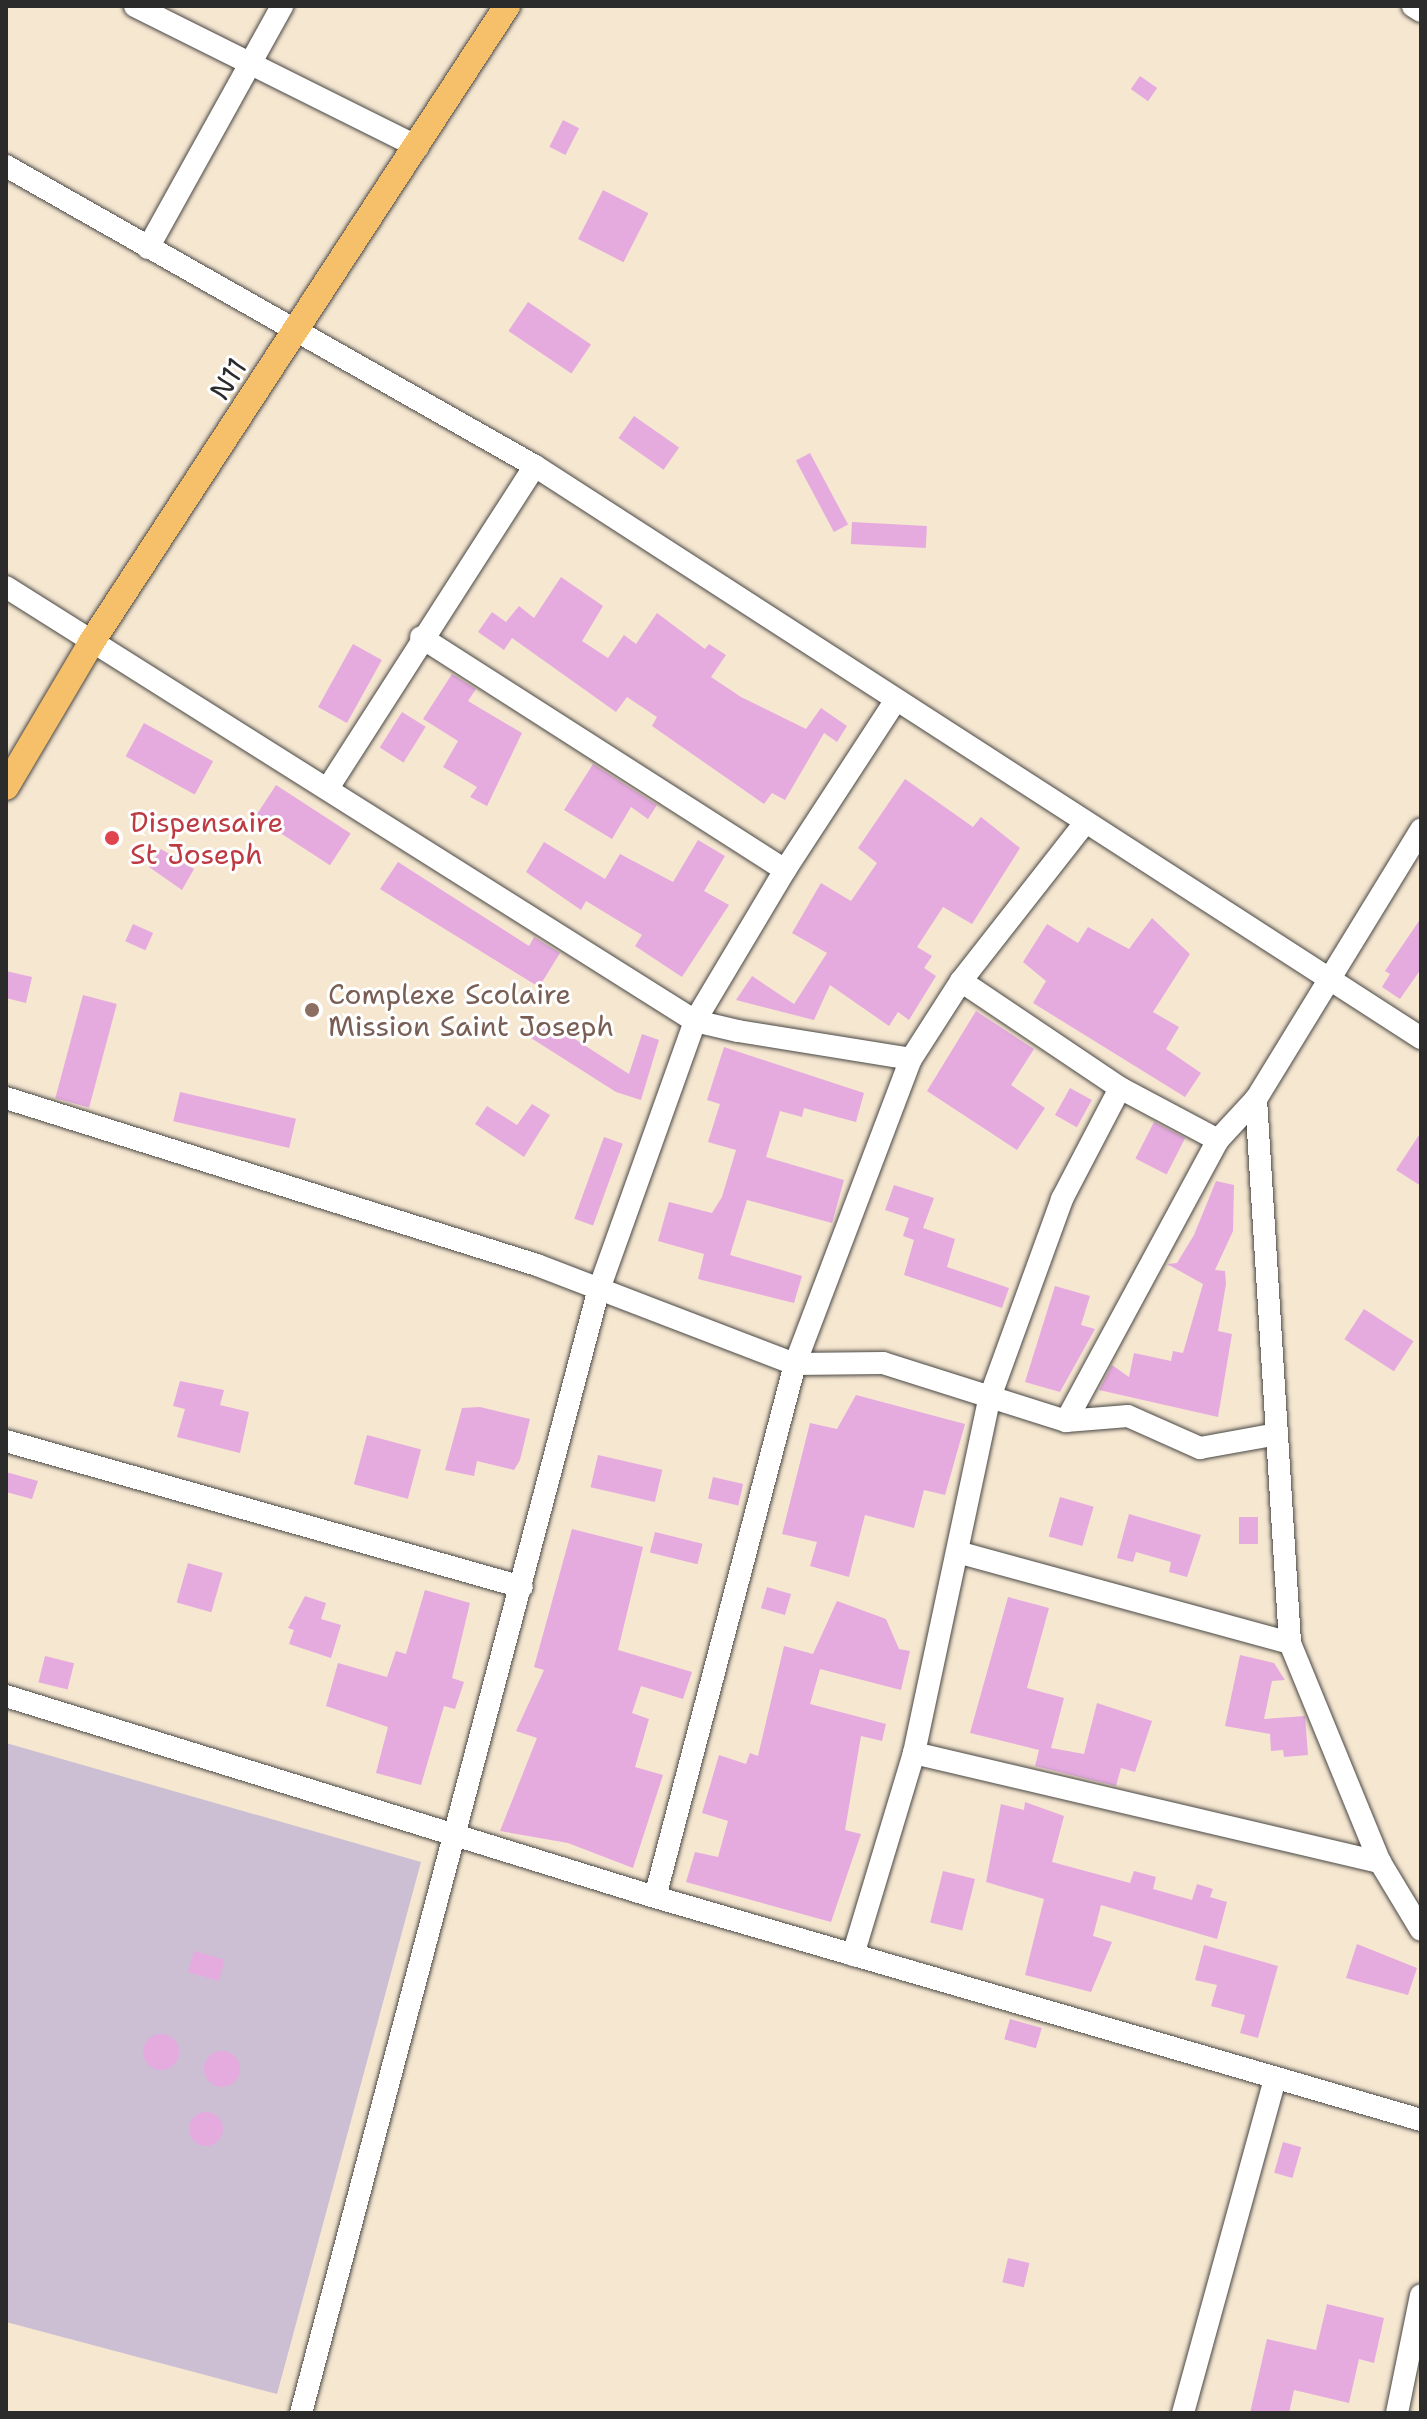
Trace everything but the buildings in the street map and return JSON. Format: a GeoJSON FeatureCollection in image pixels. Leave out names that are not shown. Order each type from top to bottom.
{"type":"FeatureCollection","features":[{"type":"Feature","properties":{"kind":"main road","name":"N11"},"geometry":{"type":"LineString","coordinates":[[6,787],[91,643],[418,147],[507,6]]}},
{"type":"Feature","properties":{"kind":"street"},"geometry":{"type":"LineString","coordinates":[[135,6],[418,147]]}},
{"type":"Feature","properties":{"kind":"street"},"geometry":{"type":"LineString","coordinates":[[148,248],[282,6]]}},
{"type":"Feature","properties":{"kind":"street"},"geometry":{"type":"LineString","coordinates":[[1413,6],[1421,11]]}},
{"type":"Feature","properties":{"kind":"street"},"geometry":{"type":"LineString","coordinates":[[6,166],[148,248],[297,328],[535,466],[1085,823],[1328,973],[1421,1038]]}},
{"type":"Feature","properties":{"kind":"street"},"geometry":{"type":"LineString","coordinates":[[328,788],[421,637],[535,466]]}},
{"type":"Feature","properties":{"kind":"street"},"geometry":{"type":"LineString","coordinates":[[6,587],[695,1021],[911,1059]]}},
{"type":"Feature","properties":{"kind":"street"},"geometry":{"type":"LineString","coordinates":[[421,637],[785,870]]}},
{"type":"Feature","properties":{"kind":"street"},"geometry":{"type":"LineString","coordinates":[[301,2413],[451,1834],[522,1587],[598,1292],[695,1021],[785,870],[896,700]]}},
{"type":"Feature","properties":{"kind":"street"},"geometry":{"type":"LineString","coordinates":[[655,1897],[795,1364],[911,1059],[961,981],[1085,823]]}},
{"type":"Feature","properties":{"kind":"street"},"geometry":{"type":"LineString","coordinates":[[1066,1421],[1218,1140],[1256,1099],[1328,973],[1421,830]]}},
{"type":"Feature","properties":{"kind":"street"},"geometry":{"type":"LineString","coordinates":[[961,981],[1120,1088],[1218,1140]]}},
{"type":"Feature","properties":{"kind":"street"},"geometry":{"type":"LineString","coordinates":[[853,1955],[914,1753],[961,1553],[989,1400],[1062,1199],[1120,1088]]}},
{"type":"Feature","properties":{"kind":"street"},"geometry":{"type":"LineString","coordinates":[[6,1098],[537,1265],[598,1292],[795,1364],[883,1363],[989,1400],[1066,1421],[1128,1416],[1200,1448],[1277,1434]]}},
{"type":"Feature","properties":{"kind":"street"},"geometry":{"type":"LineString","coordinates":[[1256,1099],[1290,1643],[1380,1862],[1421,1930]]}},
{"type":"Feature","properties":{"kind":"street"},"geometry":{"type":"LineString","coordinates":[[6,1441],[522,1587]]}},
{"type":"Feature","properties":{"kind":"street"},"geometry":{"type":"LineString","coordinates":[[961,1553],[1290,1643]]}},
{"type":"Feature","properties":{"kind":"street"},"geometry":{"type":"LineString","coordinates":[[6,1696],[655,1897],[1421,2120]]}},
{"type":"Feature","properties":{"kind":"street"},"geometry":{"type":"LineString","coordinates":[[914,1753],[1380,1862]]}},
{"type":"Feature","properties":{"kind":"street"},"geometry":{"type":"LineString","coordinates":[[1183,2413],[1275,2078]]}},
{"type":"Feature","properties":{"kind":"street"},"geometry":{"type":"LineString","coordinates":[[1397,2413],[1421,2295]]}},
{"type":"Feature","properties":{"kind":"shaded area"},"geometry":{"type":"Polygon","coordinates":[[[6,1743],[421,1862],[277,2394],[6,2322],[6,1743]]]}},
{"type":"Feature","properties":{"kind":"place","name":"Dispensaire St Joseph"},"geometry":{"type":"Point","coordinates":[112,838]}},
{"type":"Feature","properties":{"kind":"place","name":"Complexe Scolaire Mission Saint Joseph"},"geometry":{"type":"Point","coordinates":[312,1010]}}]}
